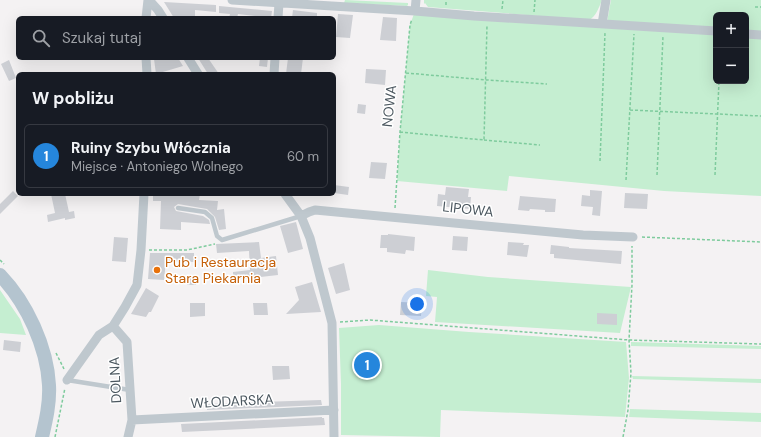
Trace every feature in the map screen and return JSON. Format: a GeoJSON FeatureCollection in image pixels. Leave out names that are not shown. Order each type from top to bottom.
{"type":"FeatureCollection","features":[{"type":"Feature","properties":{"kind":"main road"},"geometry":{"type":"LineString","coordinates":[[0,275],[22,303],[30,318],[42,351],[49,385],[48,410],[42,437]]}},
{"type":"Feature","properties":{"kind":"street"},"geometry":{"type":"LineString","coordinates":[[146,16],[149,0]]}},
{"type":"Feature","properties":{"kind":"street"},"geometry":{"type":"LineString","coordinates":[[149,0],[162,16]]}},
{"type":"Feature","properties":{"kind":"street"},"geometry":{"type":"LineString","coordinates":[[232,0],[713,31]]}},
{"type":"Feature","properties":{"kind":"street"},"geometry":{"type":"LineString","coordinates":[[414,11],[416,0]]}},
{"type":"Feature","properties":{"kind":"street"},"geometry":{"type":"LineString","coordinates":[[603,24],[606,0]]}},
{"type":"Feature","properties":{"kind":"street"},"geometry":{"type":"LineString","coordinates":[[278,16],[279,3]]}},
{"type":"Feature","properties":{"kind":"street"},"geometry":{"type":"LineString","coordinates":[[749,34],[761,35]]}},
{"type":"Feature","properties":{"kind":"street"},"geometry":{"type":"LineString","coordinates":[[146,60],[147,72]]}},
{"type":"Feature","properties":{"kind":"street"},"geometry":{"type":"LineString","coordinates":[[189,60],[197,72]]}},
{"type":"Feature","properties":{"kind":"street"},"geometry":{"type":"LineString","coordinates":[[274,72],[275,60]]}},
{"type":"Feature","properties":{"kind":"street"},"geometry":{"type":"LineString","coordinates":[[67,380],[99,335],[112,326],[125,307],[137,285],[142,250],[144,196]]}},
{"type":"Feature","properties":{"kind":"street"},"geometry":{"type":"LineString","coordinates":[[286,196],[301,216],[310,238],[332,323],[334,437]]}},
{"type":"Feature","properties":{"kind":"street","name":"LIPOWA"},"geometry":{"type":"LineString","coordinates":[[301,216],[315,210],[394,216],[584,235],[633,237]]}},
{"type":"Feature","properties":{"kind":"street","name":"DOLNA"},"geometry":{"type":"LineString","coordinates":[[112,326],[127,342],[132,420],[128,437]]}},
{"type":"Feature","properties":{"kind":"street","name":"WŁODARSKA"},"geometry":{"type":"LineString","coordinates":[[132,420],[334,410]]}},
{"type":"Feature","properties":{"kind":"lane"},"geometry":{"type":"LineString","coordinates":[[178,208],[205,212],[212,218],[217,236],[222,240],[301,216]]}},
{"type":"Feature","properties":{"kind":"lane"},"geometry":{"type":"LineString","coordinates":[[67,380],[130,390]]}},
{"type":"Feature","properties":{"kind":"path"},"geometry":{"type":"LineString","coordinates":[[534,19],[535,0]]}},
{"type":"Feature","properties":{"kind":"path"},"geometry":{"type":"LineString","coordinates":[[755,7],[761,7]]}},
{"type":"Feature","properties":{"kind":"path","name":"NOWA"},"geometry":{"type":"LineString","coordinates":[[394,216],[410,25],[414,11]]}},
{"type":"Feature","properties":{"kind":"path"},"geometry":{"type":"LineString","coordinates":[[600,161],[603,24]]}},
{"type":"Feature","properties":{"kind":"path"},"geometry":{"type":"LineString","coordinates":[[484,140],[487,80],[487,25]]}},
{"type":"Feature","properties":{"kind":"path"},"geometry":{"type":"LineString","coordinates":[[626,180],[634,26]]}},
{"type":"Feature","properties":{"kind":"path"},"geometry":{"type":"LineString","coordinates":[[657,175],[664,28]]}},
{"type":"Feature","properties":{"kind":"path"},"geometry":{"type":"LineString","coordinates":[[406,73],[547,84]]}},
{"type":"Feature","properties":{"kind":"path"},"geometry":{"type":"LineString","coordinates":[[715,175],[719,84]]}},
{"type":"Feature","properties":{"kind":"path"},"geometry":{"type":"LineString","coordinates":[[630,110],[761,116]]}},
{"type":"Feature","properties":{"kind":"path"},"geometry":{"type":"LineString","coordinates":[[400,132],[540,145]]}},
{"type":"Feature","properties":{"kind":"path"},"geometry":{"type":"LineString","coordinates":[[623,437],[626,430],[631,373],[629,340],[633,237],[761,242]]}},
{"type":"Feature","properties":{"kind":"path"},"geometry":{"type":"LineString","coordinates":[[142,250],[187,250],[215,244],[222,240]]}},
{"type":"Feature","properties":{"kind":"path"},"geometry":{"type":"LineString","coordinates":[[332,323],[370,320],[629,340],[761,344]]}},
{"type":"Feature","properties":{"kind":"green space"},"geometry":{"type":"Polygon","coordinates":[[[345,0],[408,3],[408,5],[344,3],[345,0]]]}},
{"type":"Feature","properties":{"kind":"green space"},"geometry":{"type":"Polygon","coordinates":[[[424,0],[602,0],[595,14],[589,20],[428,7],[425,3],[424,4],[424,0]]]}},
{"type":"Feature","properties":{"kind":"green space"},"geometry":{"type":"Polygon","coordinates":[[[611,0],[761,0],[761,33],[749,32],[749,12],[713,12],[713,30],[607,22],[611,0]]]}},
{"type":"Feature","properties":{"kind":"green space"},"geometry":{"type":"Polygon","coordinates":[[[415,11],[713,31],[713,84],[749,84],[749,34],[761,35],[761,196],[664,191],[509,176],[507,191],[397,181],[410,25],[415,11]]]}},
{"type":"Feature","properties":{"kind":"green space"},"geometry":{"type":"Polygon","coordinates":[[[428,270],[488,277],[631,287],[620,333],[435,322],[437,297],[426,296],[428,270]]]}},
{"type":"Feature","properties":{"kind":"green space"},"geometry":{"type":"Polygon","coordinates":[[[0,290],[20,319],[26,335],[0,333],[0,290]]]}},
{"type":"Feature","properties":{"kind":"green space"},"geometry":{"type":"Polygon","coordinates":[[[379,325],[626,342],[629,378],[625,417],[441,410],[440,437],[341,435],[339,328],[379,325]]]}},
{"type":"Feature","properties":{"kind":"green space"},"geometry":{"type":"Polygon","coordinates":[[[631,342],[761,346],[761,349],[631,346],[631,342]]]}},
{"type":"Feature","properties":{"kind":"green space"},"geometry":{"type":"Polygon","coordinates":[[[632,376],[761,379],[761,383],[633,379],[632,376]]]}},
{"type":"Feature","properties":{"kind":"green space"},"geometry":{"type":"Polygon","coordinates":[[[630,409],[761,413],[761,422],[629,417],[630,409]]]}},
{"type":"Feature","properties":{"kind":"building"},"geometry":{"type":"Polygon","coordinates":[[[164,2],[216,5],[216,12],[195,10],[195,16],[173,16],[164,2]]]}},
{"type":"Feature","properties":{"kind":"building"},"geometry":{"type":"Polygon","coordinates":[[[219,6],[272,11],[271,16],[238,14],[238,16],[230,16],[230,14],[219,13],[219,6]]]}},
{"type":"Feature","properties":{"kind":"building"},"geometry":{"type":"Polygon","coordinates":[[[293,10],[317,13],[317,16],[292,16],[293,10]]]}},
{"type":"Feature","properties":{"kind":"building"},"geometry":{"type":"Polygon","coordinates":[[[338,14],[353,15],[350,38],[336,37],[338,14]]]}},
{"type":"Feature","properties":{"kind":"building"},"geometry":{"type":"Polygon","coordinates":[[[383,17],[397,18],[396,41],[380,40],[383,17]]]}},
{"type":"Feature","properties":{"kind":"building"},"geometry":{"type":"Polygon","coordinates":[[[9,60],[16,78],[9,81],[1,64],[9,60]]]}},
{"type":"Feature","properties":{"kind":"building"},"geometry":{"type":"Polygon","coordinates":[[[154,60],[179,60],[183,66],[163,72],[156,72],[154,60]]]}},
{"type":"Feature","properties":{"kind":"building"},"geometry":{"type":"Polygon","coordinates":[[[199,60],[209,60],[218,72],[207,72],[199,60]]]}},
{"type":"Feature","properties":{"kind":"building"},"geometry":{"type":"Polygon","coordinates":[[[260,60],[268,60],[267,67],[259,66],[260,60]]]}},
{"type":"Feature","properties":{"kind":"building"},"geometry":{"type":"Polygon","coordinates":[[[288,60],[303,60],[301,72],[286,72],[288,60]]]}},
{"type":"Feature","properties":{"kind":"building"},"geometry":{"type":"Polygon","coordinates":[[[366,69],[386,70],[385,85],[365,83],[366,69]]]}},
{"type":"Feature","properties":{"kind":"building"},"geometry":{"type":"Polygon","coordinates":[[[358,104],[366,105],[365,114],[357,113],[358,104]]]}},
{"type":"Feature","properties":{"kind":"building"},"geometry":{"type":"Polygon","coordinates":[[[371,162],[387,163],[385,179],[369,178],[371,162]]]}},
{"type":"Feature","properties":{"kind":"building"},"geometry":{"type":"Polygon","coordinates":[[[336,185],[349,187],[348,195],[336,193],[336,185]]]}},
{"type":"Feature","properties":{"kind":"building"},"geometry":{"type":"Polygon","coordinates":[[[446,187],[469,189],[468,197],[471,197],[470,209],[437,206],[438,194],[445,195],[446,187]]]}},
{"type":"Feature","properties":{"kind":"building"},"geometry":{"type":"Polygon","coordinates":[[[590,190],[602,191],[600,216],[592,215],[593,207],[581,206],[582,195],[590,196],[590,190]]]}},
{"type":"Feature","properties":{"kind":"building"},"geometry":{"type":"Polygon","coordinates":[[[13,191],[16,196],[18,196],[0,214],[0,204],[13,191]]]}},
{"type":"Feature","properties":{"kind":"building"},"geometry":{"type":"Polygon","coordinates":[[[625,193],[648,194],[647,209],[624,208],[625,193]]]}},
{"type":"Feature","properties":{"kind":"building"},"geometry":{"type":"Polygon","coordinates":[[[51,196],[65,196],[69,212],[74,211],[75,218],[65,220],[65,218],[48,222],[47,215],[55,213],[51,196]]]}},
{"type":"Feature","properties":{"kind":"building"},"geometry":{"type":"Polygon","coordinates":[[[153,196],[200,196],[199,200],[218,201],[217,210],[224,209],[226,229],[219,230],[215,217],[207,209],[178,204],[174,207],[176,211],[203,216],[209,220],[210,224],[181,222],[181,230],[160,229],[161,201],[153,201],[153,196]]]}},
{"type":"Feature","properties":{"kind":"building"},"geometry":{"type":"Polygon","coordinates":[[[520,196],[556,199],[555,212],[530,209],[529,211],[518,210],[520,196]]]}},
{"type":"Feature","properties":{"kind":"building"},"geometry":{"type":"Polygon","coordinates":[[[296,222],[303,249],[288,253],[280,226],[296,222]]]}},
{"type":"Feature","properties":{"kind":"building"},"geometry":{"type":"Polygon","coordinates":[[[388,234],[415,237],[414,251],[406,250],[405,254],[387,252],[387,248],[380,248],[381,235],[388,234]]]}},
{"type":"Feature","properties":{"kind":"building"},"geometry":{"type":"Polygon","coordinates":[[[453,236],[468,237],[467,251],[452,250],[453,236]]]}},
{"type":"Feature","properties":{"kind":"building"},"geometry":{"type":"Polygon","coordinates":[[[114,237],[128,238],[126,262],[112,261],[114,237]]]}},
{"type":"Feature","properties":{"kind":"building"},"geometry":{"type":"Polygon","coordinates":[[[259,242],[261,258],[276,256],[278,275],[233,280],[233,272],[250,270],[249,251],[217,253],[216,244],[259,242]]]}},
{"type":"Feature","properties":{"kind":"building"},"geometry":{"type":"Polygon","coordinates":[[[508,242],[524,243],[523,245],[529,245],[527,257],[507,255],[508,242]]]}},
{"type":"Feature","properties":{"kind":"building"},"geometry":{"type":"Polygon","coordinates":[[[551,245],[569,248],[622,251],[621,264],[554,258],[554,254],[550,254],[551,245]]]}},
{"type":"Feature","properties":{"kind":"building"},"geometry":{"type":"Polygon","coordinates":[[[150,253],[194,253],[194,262],[166,261],[164,280],[148,279],[150,253]]]}},
{"type":"Feature","properties":{"kind":"building"},"geometry":{"type":"Polygon","coordinates":[[[344,263],[350,290],[336,294],[328,268],[344,263]]]}},
{"type":"Feature","properties":{"kind":"building"},"geometry":{"type":"Polygon","coordinates":[[[187,277],[196,278],[196,285],[187,285],[187,277]]]}},
{"type":"Feature","properties":{"kind":"building"},"geometry":{"type":"Polygon","coordinates":[[[312,282],[321,312],[286,314],[299,300],[295,287],[312,282]]]}},
{"type":"Feature","properties":{"kind":"building"},"geometry":{"type":"Polygon","coordinates":[[[146,288],[159,296],[151,312],[149,312],[146,317],[131,314],[146,288]]]}},
{"type":"Feature","properties":{"kind":"building"},"geometry":{"type":"Polygon","coordinates":[[[401,302],[422,303],[421,316],[400,315],[401,302]]]}},
{"type":"Feature","properties":{"kind":"building"},"geometry":{"type":"Polygon","coordinates":[[[190,303],[205,303],[205,316],[190,317],[190,303]]]}},
{"type":"Feature","properties":{"kind":"building"},"geometry":{"type":"Polygon","coordinates":[[[253,303],[267,303],[268,315],[254,315],[253,303]]]}},
{"type":"Feature","properties":{"kind":"building"},"geometry":{"type":"Polygon","coordinates":[[[597,313],[617,314],[617,325],[597,324],[597,313]]]}},
{"type":"Feature","properties":{"kind":"building"},"geometry":{"type":"Polygon","coordinates":[[[4,340],[21,342],[20,352],[3,350],[4,340]]]}},
{"type":"Feature","properties":{"kind":"building"},"geometry":{"type":"Polygon","coordinates":[[[272,366],[289,366],[290,379],[273,380],[272,366]]]}},
{"type":"Feature","properties":{"kind":"building"},"geometry":{"type":"Polygon","coordinates":[[[321,400],[322,405],[207,410],[207,404],[321,400]]]}},
{"type":"Feature","properties":{"kind":"building"},"geometry":{"type":"Polygon","coordinates":[[[324,418],[325,425],[182,432],[181,424],[324,418]]]}},
{"type":"Feature","properties":{"kind":"place","name":"Pub i Restauracja Stara Piekarnia"},"geometry":{"type":"Point","coordinates":[157,270]}},
{"type":"Feature","properties":{"kind":"place","name":"Ruiny Szybu Włócznia"},"geometry":{"type":"Point","coordinates":[367,365]}}]}
